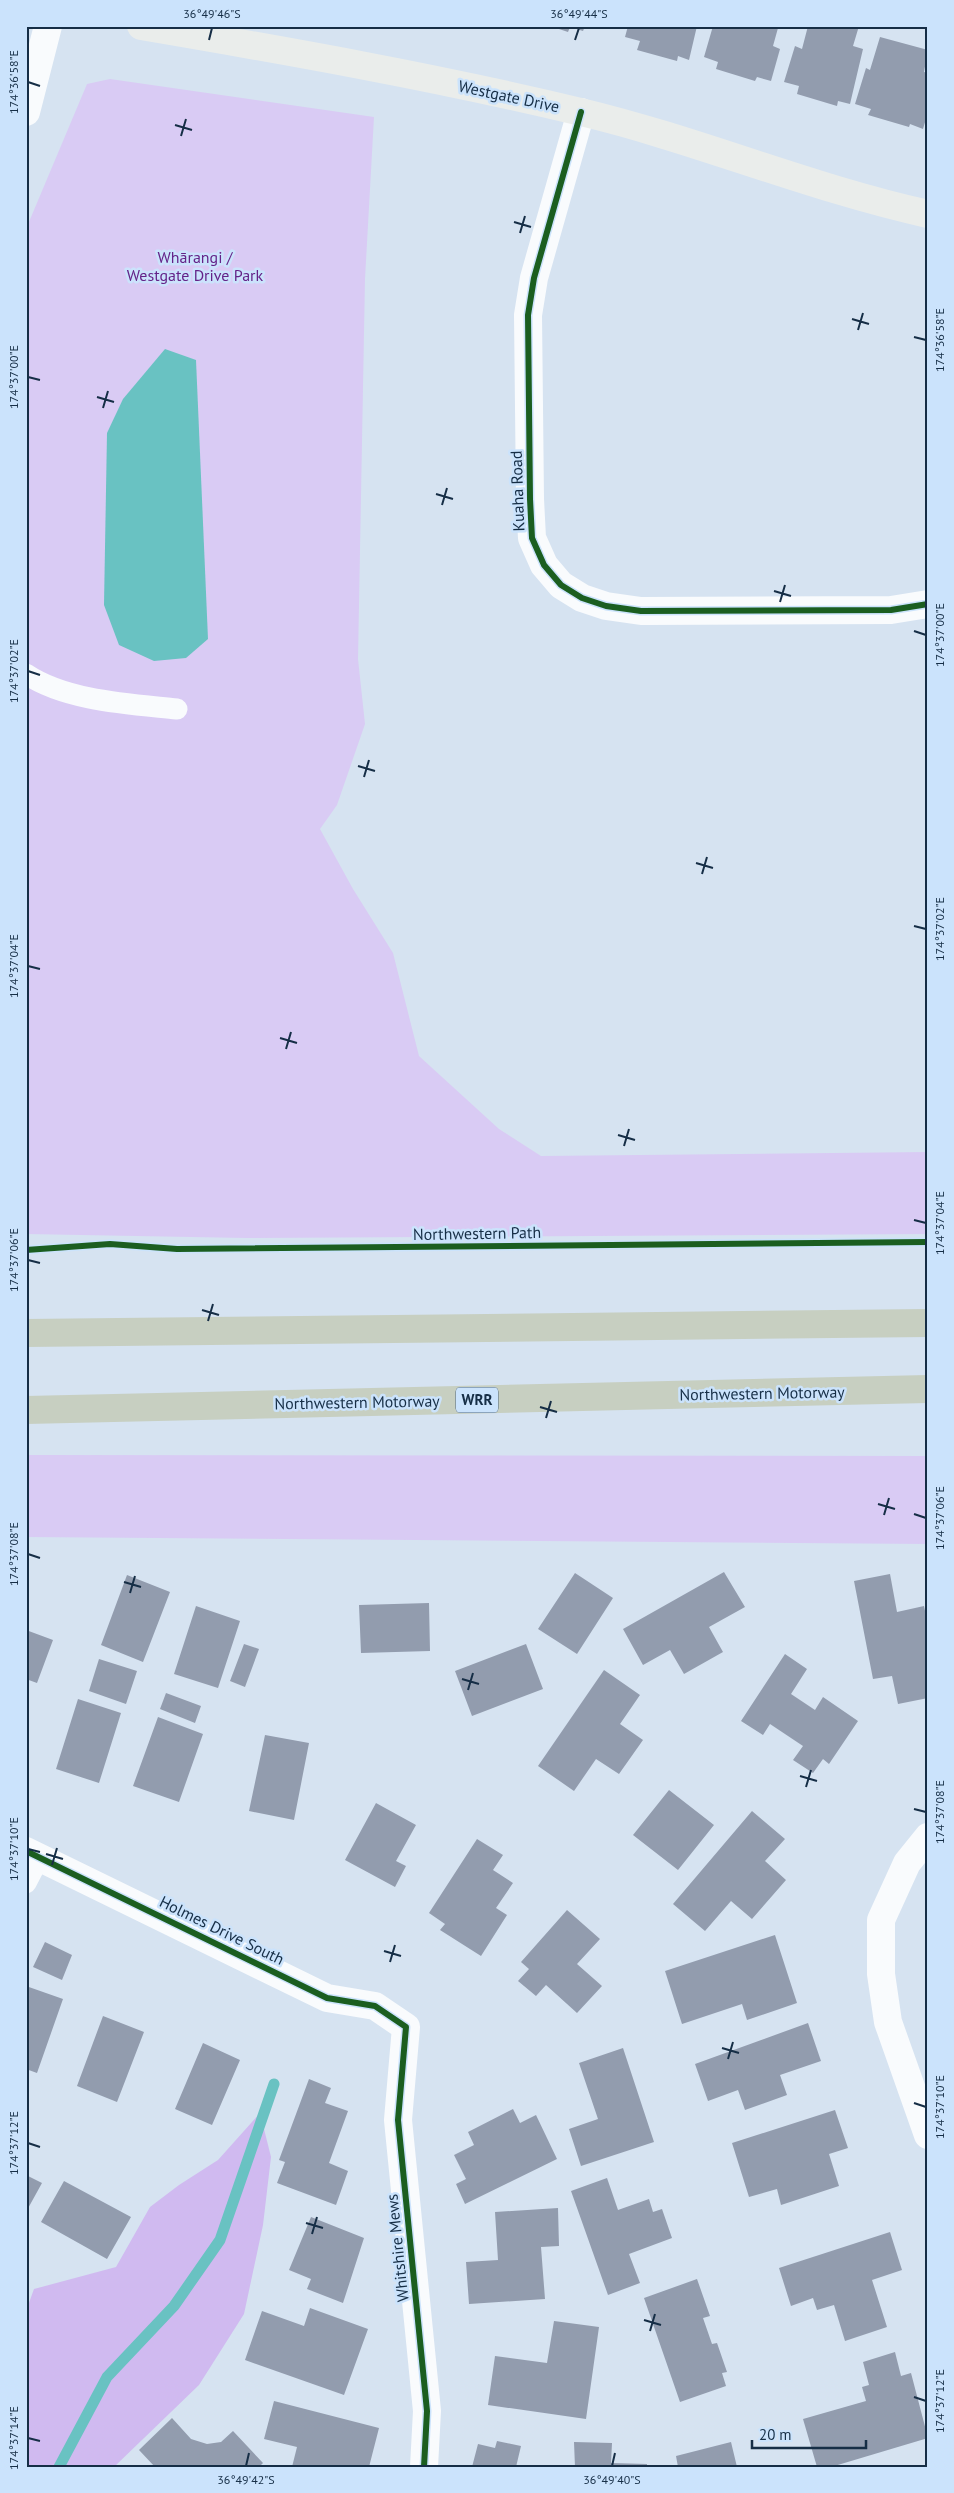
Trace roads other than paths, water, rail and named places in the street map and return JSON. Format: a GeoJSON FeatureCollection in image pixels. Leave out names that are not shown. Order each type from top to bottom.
{"type":"FeatureCollection","features":[{"type":"Feature","properties":{"kind":"highway"},"geometry":{"type":"LineString","coordinates":[[26,1333],[928,1324]]}},
{"type":"Feature","properties":{"kind":"highway","name":"Northwestern Motorway"},"geometry":{"type":"LineString","coordinates":[[26,1410],[928,1389]]}},
{"type":"Feature","properties":{"kind":"main road","name":"Westgate Drive"},"geometry":{"type":"LineString","coordinates":[[141,26],[371,66],[581,112],[733,156],[886,205],[928,214]]}},
{"type":"Feature","properties":{"kind":"street"},"geometry":{"type":"LineString","coordinates":[[26,112],[48,26]]}},
{"type":"Feature","properties":{"kind":"street","name":"Kuaha Road"},"geometry":{"type":"LineString","coordinates":[[581,112],[534,278],[528,315],[532,538],[544,565],[561,585],[582,598],[606,606],[641,611],[891,610],[928,604]]}},
{"type":"Feature","properties":{"kind":"street"},"geometry":{"type":"LineString","coordinates":[[928,1837],[907,1863],[881,1920],[881,1974],[888,2022],[928,2135]]}},
{"type":"Feature","properties":{"kind":"street","name":"Holmes Drive South"},"geometry":{"type":"LineString","coordinates":[[33,1854],[327,1998],[375,2006],[406,2027]]}},
{"type":"Feature","properties":{"kind":"street","name":"Whitshire Mews"},"geometry":{"type":"LineString","coordinates":[[406,2027],[398,2120],[428,2412],[424,2467]]}},
{"type":"Feature","properties":{"kind":"lane"},"geometry":{"type":"LineString","coordinates":[[26,674],[40,683],[72,693],[133,704],[177,709]]}},
{"type":"Feature","properties":{"kind":"lane"},"geometry":{"type":"LineString","coordinates":[[26,1882],[33,1854]]}},
{"type":"Feature","properties":{"kind":"waterway"},"geometry":{"type":"LineString","coordinates":[[59,2467],[107,2377],[174,2306],[220,2240],[274,2084]]}},
{"type":"Feature","properties":{"kind":"park label","name":"Whārangi / Westgate Drive Park"},"geometry":{"type":"Point","coordinates":[195,266]}}]}
